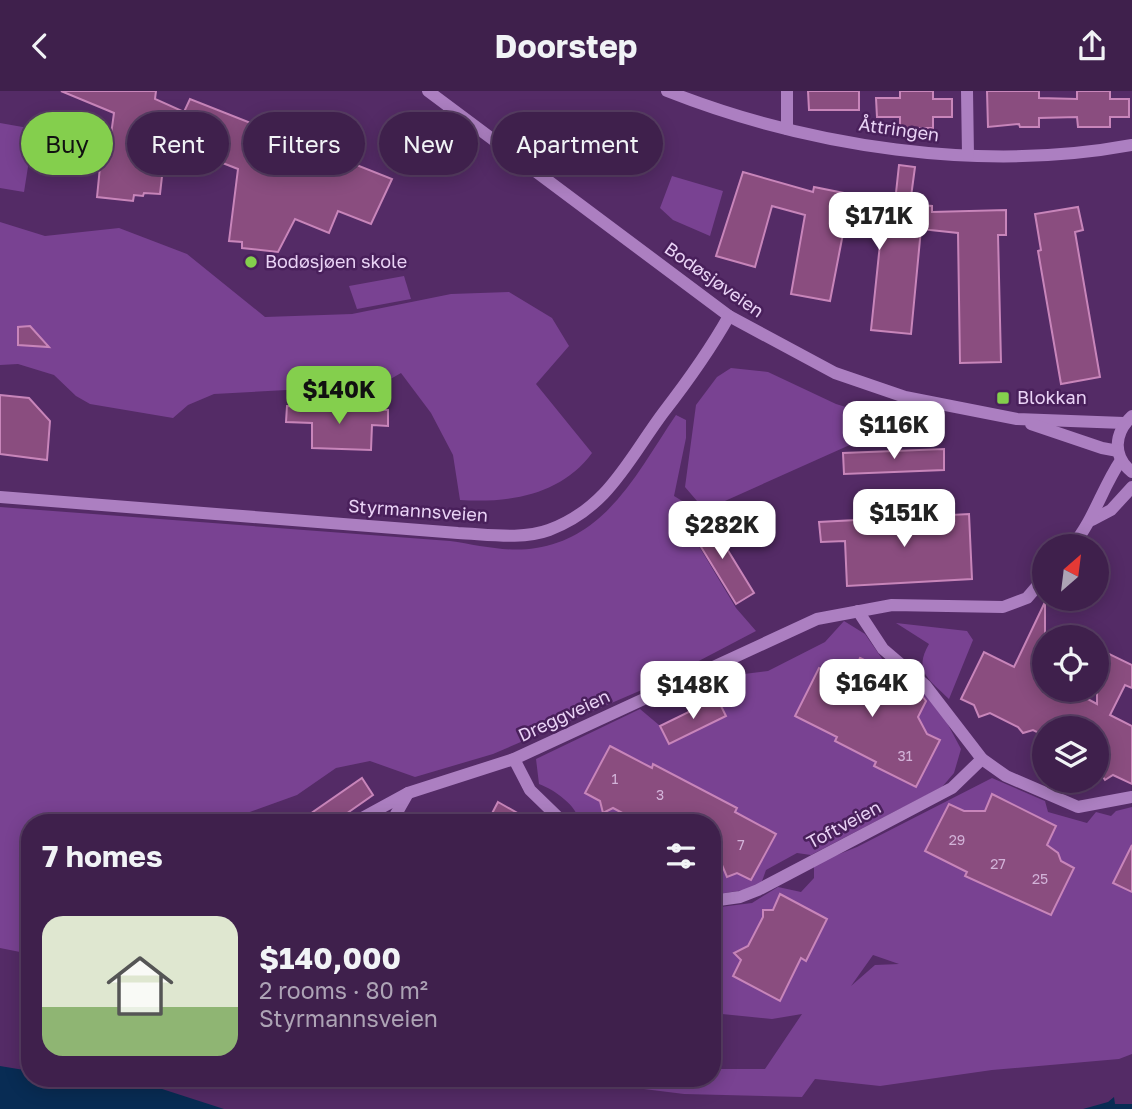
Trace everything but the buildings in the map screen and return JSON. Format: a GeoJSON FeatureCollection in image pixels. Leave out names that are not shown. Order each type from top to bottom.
{"type":"FeatureCollection","features":[{"type":"Feature","properties":{"kind":"street","name":"Bodøsjøveien"},"geometry":{"type":"LineString","coordinates":[[428,91],[729,316],[835,373],[905,397],[1017,419],[1119,455],[1119,432],[1128,420]]}},
{"type":"Feature","properties":{"kind":"street","name":"Åttringen"},"geometry":{"type":"LineString","coordinates":[[667,91],[744,118],[862,143],[968,155],[1031,157],[1095,152],[1132,145]]}},
{"type":"Feature","properties":{"kind":"street"},"geometry":{"type":"LineString","coordinates":[[787,91],[787,129]]}},
{"type":"Feature","properties":{"kind":"street"},"geometry":{"type":"LineString","coordinates":[[967,91],[968,155]]}},
{"type":"Feature","properties":{"kind":"street","name":"Styrmannsveien"},"geometry":{"type":"LineString","coordinates":[[0,497],[458,533],[508,535],[547,531],[582,514],[617,482],[710,349],[729,316]]}},
{"type":"Feature","properties":{"kind":"street","name":"Bodøsjøveien"},"geometry":{"type":"LineString","coordinates":[[1017,419],[1128,420]]}},
{"type":"Feature","properties":{"kind":"street"},"geometry":{"type":"LineString","coordinates":[[1081,534],[1092,520],[1098,500],[1119,455],[1132,472]]}},
{"type":"Feature","properties":{"kind":"street"},"geometry":{"type":"LineString","coordinates":[[1092,520],[1111,510],[1132,487]]}},
{"type":"Feature","properties":{"kind":"street","name":"Dreggveien"},"geometry":{"type":"LineString","coordinates":[[370,814],[408,793],[514,759],[817,619],[892,605],[1003,607],[1027,598],[1032,592]]}},
{"type":"Feature","properties":{"kind":"street"},"geometry":{"type":"LineString","coordinates":[[858,611],[883,649],[944,707],[982,759],[1006,776],[1078,807],[1132,797]]}},
{"type":"Feature","properties":{"kind":"street"},"geometry":{"type":"LineString","coordinates":[[514,759],[530,790],[555,814]]}},
{"type":"Feature","properties":{"kind":"street","name":"Toftveien"},"geometry":{"type":"LineString","coordinates":[[721,900],[740,897],[758,890],[952,788],[982,759]]}},
{"type":"Feature","properties":{"kind":"street"},"geometry":{"type":"LineString","coordinates":[[396,814],[408,793]]}},
{"type":"Feature","properties":{"kind":"shaded area"},"geometry":{"type":"Polygon","coordinates":[[[0,123],[21,127],[21,175],[27,175],[24,192],[0,188],[0,123]]]}},
{"type":"Feature","properties":{"kind":"shaded area"},"geometry":{"type":"Polygon","coordinates":[[[672,176],[723,191],[710,236],[673,220],[660,208],[672,176]]]}},
{"type":"Feature","properties":{"kind":"shaded area"},"geometry":{"type":"Polygon","coordinates":[[[0,222],[45,236],[119,228],[187,254],[265,317],[352,314],[451,294],[509,292],[552,318],[569,346],[536,384],[592,453],[579,467],[550,487],[516,498],[460,500],[453,455],[431,413],[401,373],[380,385],[214,394],[188,405],[173,418],[90,404],[76,396],[54,375],[18,364],[0,365],[0,222]]]}},
{"type":"Feature","properties":{"kind":"shaded area"},"geometry":{"type":"Polygon","coordinates":[[[404,276],[411,299],[357,309],[349,286],[404,276]]]}},
{"type":"Feature","properties":{"kind":"shaded area"},"geometry":{"type":"Polygon","coordinates":[[[731,368],[768,372],[836,404],[928,432],[929,438],[852,444],[716,505],[697,501],[685,487],[696,405],[717,377],[731,368]]]}},
{"type":"Feature","properties":{"kind":"shaded area"},"geometry":{"type":"Polygon","coordinates":[[[676,415],[686,420],[686,438],[674,496],[707,516],[688,528],[736,608],[756,631],[651,686],[493,754],[415,777],[370,761],[336,768],[297,795],[244,814],[21,814],[21,952],[0,948],[0,507],[525,549],[561,541],[583,530],[619,498],[676,415]]]}},
{"type":"Feature","properties":{"kind":"shaded area"},"geometry":{"type":"Polygon","coordinates":[[[844,621],[865,634],[883,660],[905,679],[919,686],[945,719],[961,749],[954,773],[942,787],[811,855],[797,853],[766,870],[761,884],[721,894],[721,814],[577,814],[564,799],[539,784],[536,759],[640,709],[659,725],[669,743],[725,716],[711,687],[744,674],[768,671],[825,642],[844,621]]]}},
{"type":"Feature","properties":{"kind":"shaded area"},"geometry":{"type":"Polygon","coordinates":[[[896,623],[967,631],[973,640],[949,699],[930,680],[923,668],[924,654],[929,644],[896,623]]]}},
{"type":"Feature","properties":{"kind":"shaded area"},"geometry":{"type":"Polygon","coordinates":[[[992,778],[1045,801],[1048,812],[1087,823],[1096,812],[1111,816],[1116,811],[1132,807],[1132,1054],[1119,1059],[992,1070],[880,1086],[815,1079],[802,1097],[684,1094],[628,1087],[721,1087],[721,1069],[765,1069],[802,1014],[772,1019],[721,1014],[721,907],[752,903],[778,887],[801,892],[814,878],[814,864],[857,847],[992,778]],[[873,955],[851,986],[875,965],[899,964],[873,955]]]}},
{"type":"Feature","properties":{"kind":"water"},"geometry":{"type":"Polygon","coordinates":[[[0,1066],[21,1070],[21,1087],[156,1087],[224,1109],[0,1109],[0,1066]]]}},
{"type":"Feature","properties":{"kind":"water"},"geometry":{"type":"Polygon","coordinates":[[[1114,1097],[1115,1104],[1132,1104],[1132,1109],[1083,1109],[1108,1102],[1114,1097]]]}},
{"type":"Feature","properties":{"kind":"place","name":"Bodøsjøen skole"},"geometry":{"type":"Point","coordinates":[251,262]}},
{"type":"Feature","properties":{"kind":"place","name":"Blokkan"},"geometry":{"type":"Point","coordinates":[1003,398]}}]}
